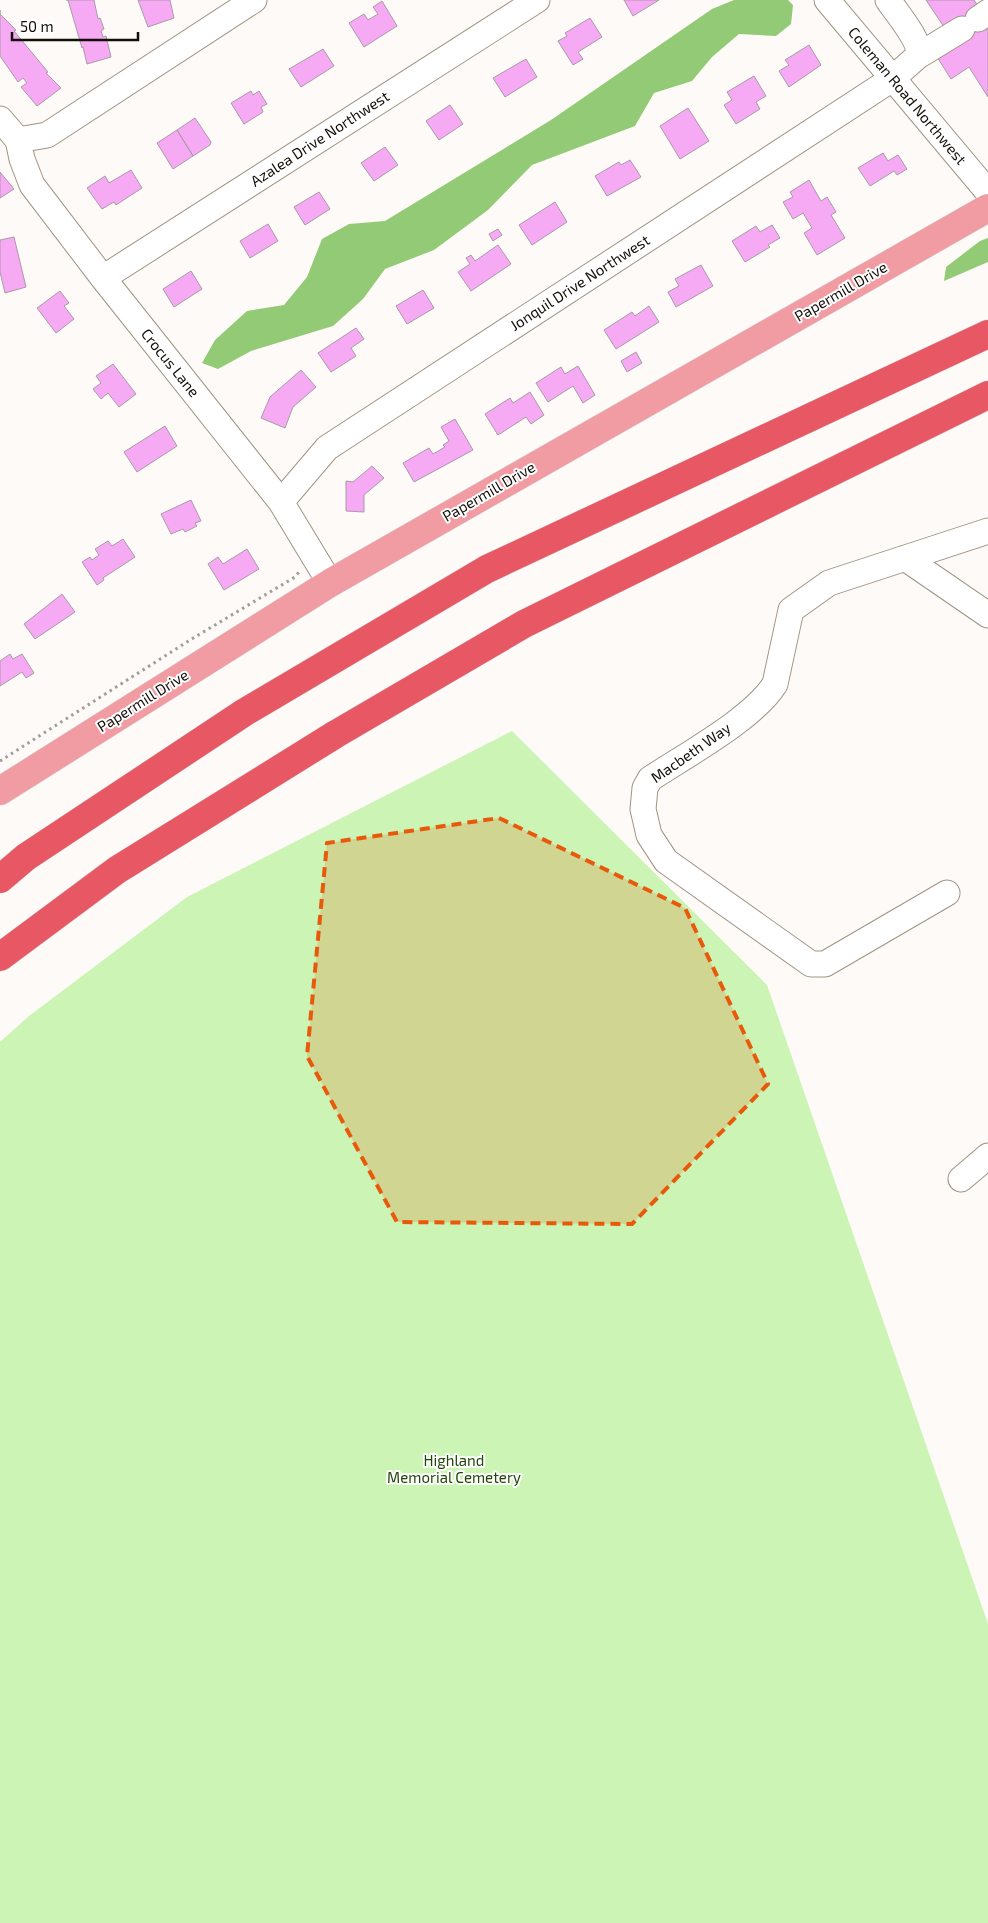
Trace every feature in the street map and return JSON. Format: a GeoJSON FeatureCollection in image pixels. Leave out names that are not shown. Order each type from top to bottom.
{"type":"FeatureCollection","features":[{"type":"Feature","properties":{"kind":"highway"},"geometry":{"type":"LineString","coordinates":[[0,879],[26,857],[245,712],[487,568],[988,334]]}},
{"type":"Feature","properties":{"kind":"highway"},"geometry":{"type":"LineString","coordinates":[[0,957],[117,870],[336,734],[524,624],[988,394]]}},
{"type":"Feature","properties":{"kind":"main road","name":"Papermill Drive"},"geometry":{"type":"LineString","coordinates":[[0,791],[330,583],[988,208]]}},
{"type":"Feature","properties":{"kind":"street"},"geometry":{"type":"LineString","coordinates":[[18,140],[47,135],[254,0]]}},
{"type":"Feature","properties":{"kind":"street","name":"Azalea Drive Northwest"},"geometry":{"type":"LineString","coordinates":[[103,278],[537,0]]}},
{"type":"Feature","properties":{"kind":"street","name":"Coleman Road Northwest"},"geometry":{"type":"LineString","coordinates":[[827,0],[988,192]]}},
{"type":"Feature","properties":{"kind":"street"},"geometry":{"type":"LineString","coordinates":[[888,0],[916,42],[919,51],[918,56]]}},
{"type":"Feature","properties":{"kind":"street","name":"Jonquil Drive Northwest"},"geometry":{"type":"LineString","coordinates":[[282,502],[327,448],[892,79],[918,56],[976,20]]}},
{"type":"Feature","properties":{"kind":"street","name":"Crocus Lane"},"geometry":{"type":"LineString","coordinates":[[0,119],[18,140],[22,159],[32,184],[103,278],[282,502],[330,583]]}},
{"type":"Feature","properties":{"kind":"street","name":"Macbeth Way"},"geometry":{"type":"LineString","coordinates":[[947,893],[825,964],[811,964],[666,861],[649,835],[643,809],[646,788],[650,779],[741,718],[770,693],[776,684],[791,610],[829,583],[988,531]]}},
{"type":"Feature","properties":{"kind":"street"},"geometry":{"type":"LineString","coordinates":[[909,556],[988,615]]}},
{"type":"Feature","properties":{"kind":"street"},"geometry":{"type":"LineString","coordinates":[[961,1179],[988,1156]]}},
{"type":"Feature","properties":{"kind":"highlighted area"},"geometry":{"type":"Polygon","coordinates":[[[499,818],[685,908],[768,1084],[632,1224],[397,1222],[307,1056],[327,843],[499,818]]]}},
{"type":"Feature","properties":{"kind":"green space"},"geometry":{"type":"Polygon","coordinates":[[[734,0],[788,0],[793,5],[791,24],[776,36],[739,34],[712,57],[692,81],[654,93],[635,126],[532,165],[488,210],[434,250],[385,269],[363,299],[333,326],[251,351],[218,369],[202,363],[215,340],[247,311],[284,305],[307,277],[322,239],[349,224],[385,221],[551,120],[712,9],[734,0]]]}},
{"type":"Feature","properties":{"kind":"green space"},"geometry":{"type":"Polygon","coordinates":[[[988,238],[988,262],[944,281],[946,267],[980,241],[988,238]]]}},
{"type":"Feature","properties":{"kind":"green space","name":"Highland Memorial Cemetery"},"geometry":{"type":"Polygon","coordinates":[[[512,731],[767,985],[988,1624],[988,1923],[0,1923],[0,1042],[29,1016],[187,897],[512,731]]]}},
{"type":"Feature","properties":{"kind":"building"},"geometry":{"type":"Polygon","coordinates":[[[68,0],[94,0],[98,19],[100,18],[104,29],[101,31],[103,37],[106,36],[111,57],[87,64],[68,0]]]}},
{"type":"Feature","properties":{"kind":"building"},"geometry":{"type":"Polygon","coordinates":[[[138,0],[170,0],[174,18],[148,27],[138,0]]]}},
{"type":"Feature","properties":{"kind":"building"},"geometry":{"type":"Polygon","coordinates":[[[624,0],[659,0],[633,16],[624,0]]]}},
{"type":"Feature","properties":{"kind":"building"},"geometry":{"type":"Polygon","coordinates":[[[926,0],[974,0],[978,6],[988,24],[988,97],[969,67],[951,79],[937,57],[944,27],[926,0]]]}},
{"type":"Feature","properties":{"kind":"building"},"geometry":{"type":"Polygon","coordinates":[[[382,1],[397,26],[364,47],[349,23],[364,14],[368,20],[378,14],[373,7],[382,1]]]}},
{"type":"Feature","properties":{"kind":"building"},"geometry":{"type":"Polygon","coordinates":[[[0,14],[16,30],[14,31],[48,72],[46,73],[61,88],[37,106],[21,87],[27,83],[23,78],[18,82],[0,56],[0,14]]]}},
{"type":"Feature","properties":{"kind":"building"},"geometry":{"type":"Polygon","coordinates":[[[590,18],[602,37],[578,52],[583,59],[573,65],[558,41],[567,36],[565,33],[590,18]]]}},
{"type":"Feature","properties":{"kind":"building"},"geometry":{"type":"Polygon","coordinates":[[[809,45],[821,65],[789,87],[779,71],[789,65],[785,60],[809,45]]]}},
{"type":"Feature","properties":{"kind":"building"},"geometry":{"type":"Polygon","coordinates":[[[323,49],[334,66],[301,87],[289,69],[323,49]]]}},
{"type":"Feature","properties":{"kind":"building"},"geometry":{"type":"Polygon","coordinates":[[[526,59],[537,77],[505,97],[493,78],[526,59]]]}},
{"type":"Feature","properties":{"kind":"building"},"geometry":{"type":"Polygon","coordinates":[[[754,76],[766,96],[756,102],[760,109],[736,124],[724,105],[732,100],[727,92],[754,76]]]}},
{"type":"Feature","properties":{"kind":"building"},"geometry":{"type":"Polygon","coordinates":[[[251,91],[253,95],[259,91],[267,104],[261,107],[263,112],[244,124],[231,103],[251,91]]]}},
{"type":"Feature","properties":{"kind":"building"},"geometry":{"type":"Polygon","coordinates":[[[450,105],[463,124],[439,140],[426,121],[450,105]]]}},
{"type":"Feature","properties":{"kind":"building"},"geometry":{"type":"Polygon","coordinates":[[[688,108],[709,141],[680,159],[660,126],[688,108]]]}},
{"type":"Feature","properties":{"kind":"building"},"geometry":{"type":"Polygon","coordinates":[[[195,118],[211,142],[210,145],[193,156],[177,130],[195,118]]]}},
{"type":"Feature","properties":{"kind":"building"},"geometry":{"type":"Polygon","coordinates":[[[177,130],[193,156],[173,169],[157,143],[177,130]]]}},
{"type":"Feature","properties":{"kind":"building"},"geometry":{"type":"Polygon","coordinates":[[[385,147],[398,165],[374,181],[361,163],[385,147]]]}},
{"type":"Feature","properties":{"kind":"building"},"geometry":{"type":"Polygon","coordinates":[[[883,153],[888,161],[898,155],[907,169],[897,175],[894,171],[870,186],[858,168],[883,153]]]}},
{"type":"Feature","properties":{"kind":"building"},"geometry":{"type":"Polygon","coordinates":[[[630,160],[641,177],[607,196],[595,176],[619,162],[621,165],[630,160]]]}},
{"type":"Feature","properties":{"kind":"building"},"geometry":{"type":"Polygon","coordinates":[[[131,170],[142,188],[116,205],[114,202],[102,209],[87,188],[105,176],[109,183],[131,170]]]}},
{"type":"Feature","properties":{"kind":"building"},"geometry":{"type":"Polygon","coordinates":[[[0,172],[14,189],[0,198],[0,172]]]}},
{"type":"Feature","properties":{"kind":"building"},"geometry":{"type":"Polygon","coordinates":[[[809,180],[821,201],[827,197],[836,212],[831,215],[845,238],[817,255],[804,233],[812,228],[803,213],[793,219],[783,202],[793,197],[790,192],[809,180]]]}},
{"type":"Feature","properties":{"kind":"building"},"geometry":{"type":"Polygon","coordinates":[[[319,192],[330,209],[305,225],[294,207],[319,192]]]}},
{"type":"Feature","properties":{"kind":"building"},"geometry":{"type":"Polygon","coordinates":[[[555,202],[567,222],[532,245],[519,225],[555,202]]]}},
{"type":"Feature","properties":{"kind":"building"},"geometry":{"type":"Polygon","coordinates":[[[268,224],[278,241],[250,258],[240,241],[268,224]]]}},
{"type":"Feature","properties":{"kind":"building"},"geometry":{"type":"Polygon","coordinates":[[[772,225],[780,238],[768,245],[770,247],[745,262],[732,241],[756,226],[760,232],[772,225]]]}},
{"type":"Feature","properties":{"kind":"building"},"geometry":{"type":"Polygon","coordinates":[[[498,229],[502,235],[493,241],[489,234],[498,229]]]}},
{"type":"Feature","properties":{"kind":"building"},"geometry":{"type":"Polygon","coordinates":[[[14,237],[26,287],[5,293],[0,272],[0,240],[14,237]]]}},
{"type":"Feature","properties":{"kind":"building"},"geometry":{"type":"Polygon","coordinates":[[[498,245],[511,264],[471,291],[458,272],[470,264],[466,258],[471,255],[475,261],[498,245]]]}},
{"type":"Feature","properties":{"kind":"building"},"geometry":{"type":"Polygon","coordinates":[[[701,265],[713,286],[676,307],[668,292],[679,286],[675,279],[701,265]]]}},
{"type":"Feature","properties":{"kind":"building"},"geometry":{"type":"Polygon","coordinates":[[[191,271],[202,289],[174,307],[163,289],[191,271]]]}},
{"type":"Feature","properties":{"kind":"building"},"geometry":{"type":"Polygon","coordinates":[[[423,290],[434,308],[407,324],[396,306],[423,290]]]}},
{"type":"Feature","properties":{"kind":"building"},"geometry":{"type":"Polygon","coordinates":[[[60,291],[69,303],[64,306],[74,319],[56,333],[37,308],[60,291]]]}},
{"type":"Feature","properties":{"kind":"building"},"geometry":{"type":"Polygon","coordinates":[[[649,306],[659,322],[616,349],[604,330],[632,312],[635,316],[649,306]]]}},
{"type":"Feature","properties":{"kind":"building"},"geometry":{"type":"Polygon","coordinates":[[[356,328],[364,339],[351,348],[356,356],[331,372],[318,353],[356,328]]]}},
{"type":"Feature","properties":{"kind":"building"},"geometry":{"type":"Polygon","coordinates":[[[636,352],[642,363],[627,372],[621,361],[636,352]]]}},
{"type":"Feature","properties":{"kind":"building"},"geometry":{"type":"Polygon","coordinates":[[[113,364],[136,394],[119,407],[108,393],[101,399],[93,389],[101,383],[96,376],[113,364]]]}},
{"type":"Feature","properties":{"kind":"building"},"geometry":{"type":"Polygon","coordinates":[[[578,366],[595,395],[583,403],[573,386],[548,402],[536,383],[561,367],[565,374],[578,366]]]}},
{"type":"Feature","properties":{"kind":"building"},"geometry":{"type":"Polygon","coordinates":[[[301,370],[316,387],[293,407],[285,428],[261,418],[270,397],[301,370]]]}},
{"type":"Feature","properties":{"kind":"building"},"geometry":{"type":"Polygon","coordinates":[[[530,392],[544,415],[531,424],[526,417],[498,435],[485,414],[510,398],[513,403],[530,392]]]}},
{"type":"Feature","properties":{"kind":"building"},"geometry":{"type":"Polygon","coordinates":[[[455,419],[473,450],[414,482],[403,463],[429,448],[433,454],[445,447],[443,445],[449,441],[441,427],[455,419]]]}},
{"type":"Feature","properties":{"kind":"building"},"geometry":{"type":"Polygon","coordinates":[[[165,426],[177,446],[137,472],[124,452],[165,426]]]}},
{"type":"Feature","properties":{"kind":"building"},"geometry":{"type":"Polygon","coordinates":[[[372,466],[384,478],[364,495],[364,512],[346,511],[346,481],[353,482],[372,466]]]}},
{"type":"Feature","properties":{"kind":"building"},"geometry":{"type":"Polygon","coordinates":[[[191,500],[201,521],[195,523],[197,526],[185,532],[183,529],[171,534],[161,514],[191,500]]]}},
{"type":"Feature","properties":{"kind":"building"},"geometry":{"type":"Polygon","coordinates":[[[123,539],[135,557],[103,578],[104,580],[97,585],[82,562],[90,557],[92,560],[99,555],[95,549],[108,541],[112,546],[123,539]]]}},
{"type":"Feature","properties":{"kind":"building"},"geometry":{"type":"Polygon","coordinates":[[[247,549],[259,569],[224,590],[208,564],[218,557],[223,564],[247,549]]]}},
{"type":"Feature","properties":{"kind":"building"},"geometry":{"type":"Polygon","coordinates":[[[62,594],[75,612],[35,639],[24,624],[62,594]]]}},
{"type":"Feature","properties":{"kind":"building"},"geometry":{"type":"Polygon","coordinates":[[[10,654],[13,659],[22,654],[34,673],[26,678],[22,672],[0,686],[0,661],[10,654]]]}}]}
